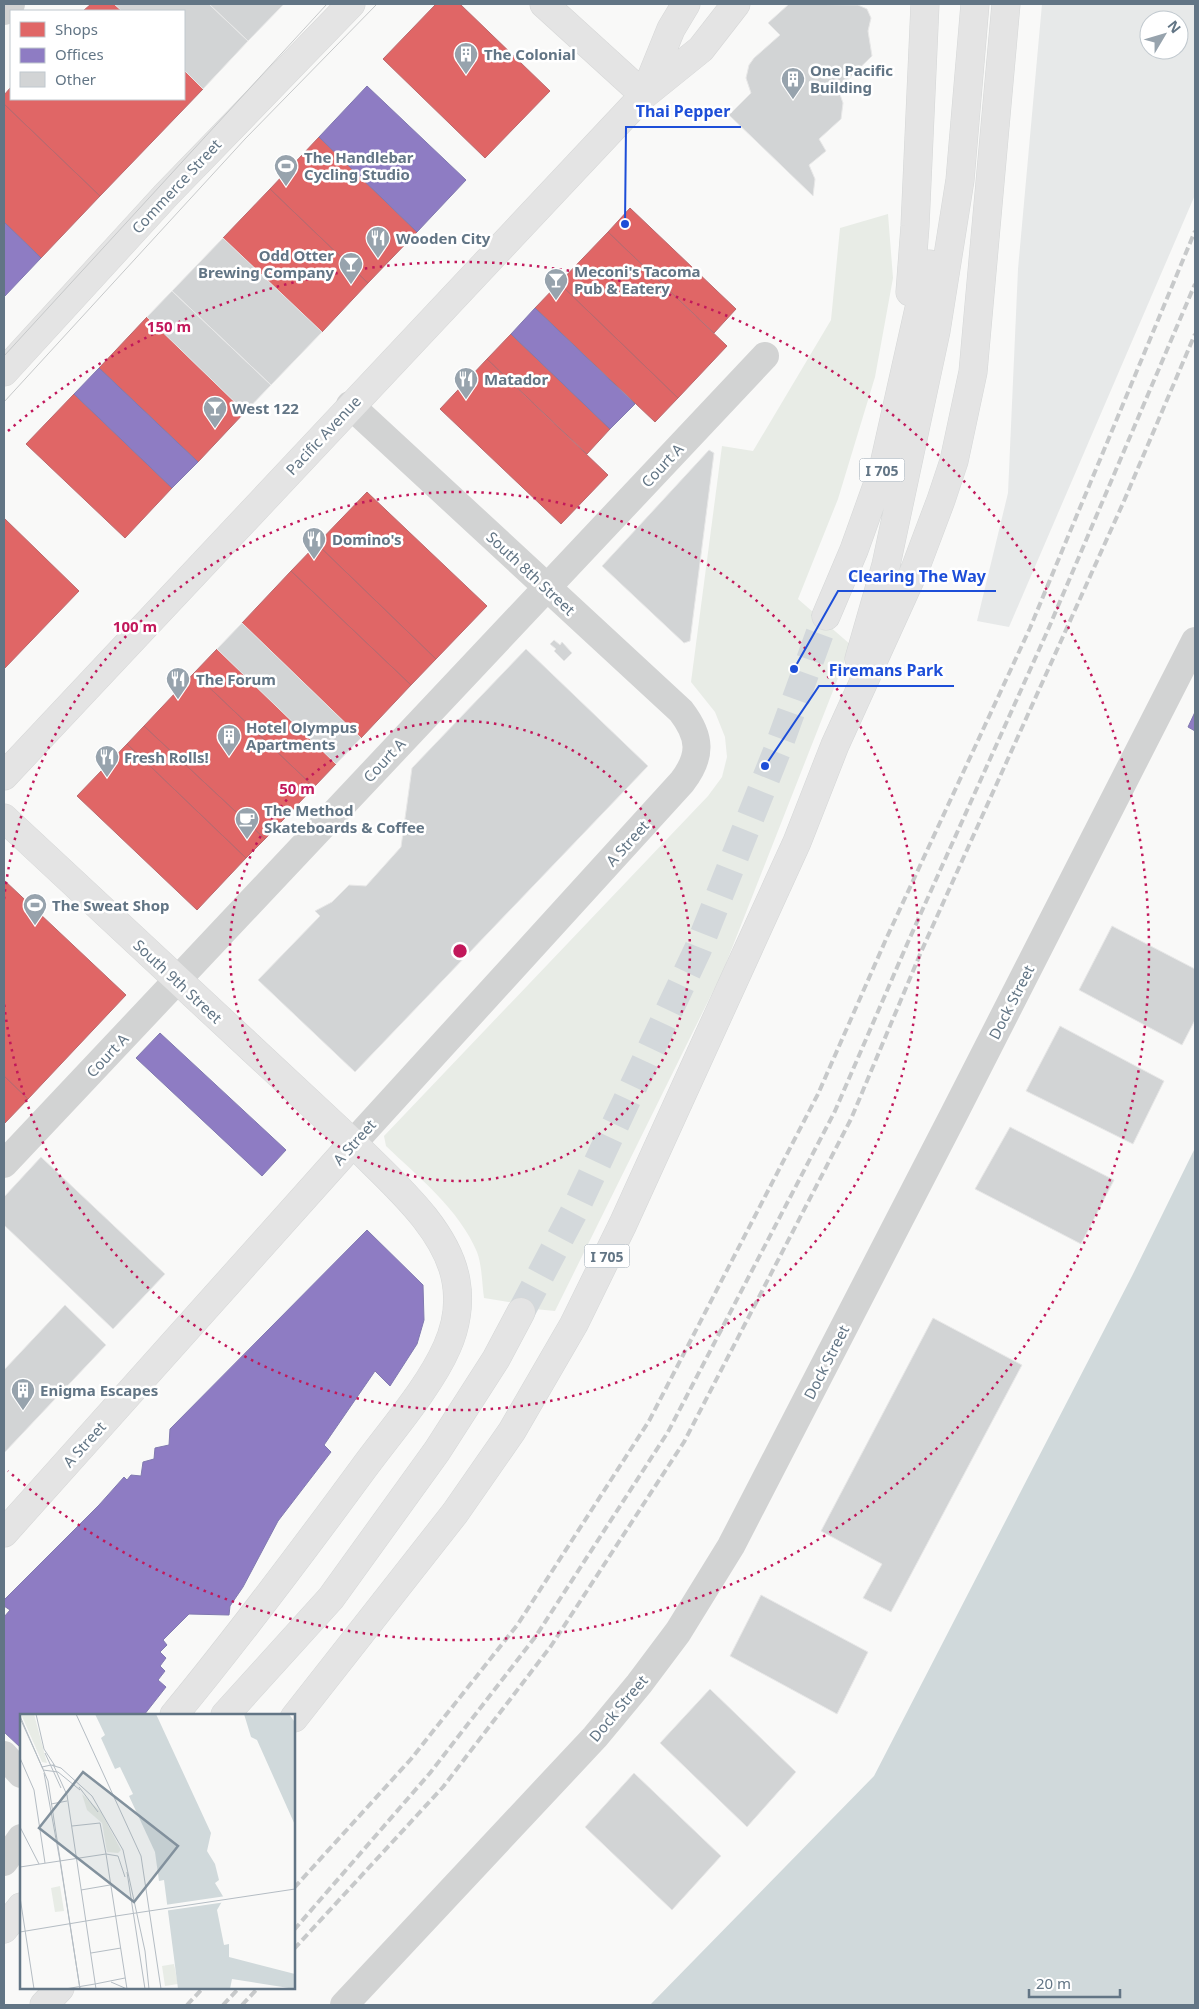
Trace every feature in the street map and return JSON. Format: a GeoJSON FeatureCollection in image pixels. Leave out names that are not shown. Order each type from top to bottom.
{"type":"FeatureCollection","features":[{"type":"Feature","properties":{"kind":"main road","name":"Commerce Street"},"geometry":{"type":"LineString","coordinates":[[4,372],[166,195],[351,4]]}},
{"type":"Feature","properties":{"kind":"main road"},"geometry":{"type":"LineString","coordinates":[[544,4],[644,95]]}},
{"type":"Feature","properties":{"kind":"main road","name":"Pacific Avenue"},"geometry":{"type":"LineString","coordinates":[[644,95],[671,29],[686,4]]}},
{"type":"Feature","properties":{"kind":"main road","name":"Pacific Avenue"},"geometry":{"type":"LineString","coordinates":[[4,776],[644,95],[701,48],[736,4]]}},
{"type":"Feature","properties":{"kind":"main road"},"geometry":{"type":"LineString","coordinates":[[902,387],[915,226],[925,4]]}},
{"type":"Feature","properties":{"kind":"main road"},"geometry":{"type":"LineString","coordinates":[[902,387],[930,260],[950,118],[955,70],[958,4]]}},
{"type":"Feature","properties":{"kind":"main road"},"geometry":{"type":"LineString","coordinates":[[835,745],[886,565],[936,331],[960,180],[975,4]]}},
{"type":"Feature","properties":{"kind":"main road"},"geometry":{"type":"LineString","coordinates":[[835,745],[929,535],[944,492],[962,426],[973,372],[1006,4]]}},
{"type":"Feature","properties":{"kind":"main road","name":"I 705"},"geometry":{"type":"LineString","coordinates":[[826,616],[854,550],[882,469],[902,387]]}},
{"type":"Feature","properties":{"kind":"main road","name":"I 705"},"geometry":{"type":"LineString","coordinates":[[295,1717],[455,1513],[512,1431],[574,1324],[627,1215],[797,842],[835,745]]}},
{"type":"Feature","properties":{"kind":"main road","name":"South 9th Street"},"geometry":{"type":"LineString","coordinates":[[4,818],[353,1143],[412,1204],[433,1230],[446,1253],[456,1280],[457,1304],[454,1328],[446,1349],[421,1391],[289,1570],[175,1714]]}},
{"type":"Feature","properties":{"kind":"main road","name":"A Street"},"geometry":{"type":"LineString","coordinates":[[4,1534],[353,1143]]}},
{"type":"Feature","properties":{"kind":"main road"},"geometry":{"type":"LineString","coordinates":[[225,1714],[331,1598],[437,1451],[496,1359],[521,1312]]}},
{"type":"Feature","properties":{"kind":"main road"},"geometry":{"type":"LineString","coordinates":[[4,1929],[20,1908]]}},
{"type":"Feature","properties":{"kind":"main road"},"geometry":{"type":"LineString","coordinates":[[4,1946],[20,1929]]}},
{"type":"Feature","properties":{"kind":"main road"},"geometry":{"type":"LineString","coordinates":[[44,2005],[59,1989]]}},
{"type":"Feature","properties":{"kind":"street"},"geometry":{"type":"LineString","coordinates":[[4,12],[11,4]]}},
{"type":"Feature","properties":{"kind":"street","name":"Court A"},"geometry":{"type":"LineString","coordinates":[[4,1164],[765,356]]}},
{"type":"Feature","properties":{"kind":"street","name":"South 8th Street"},"geometry":{"type":"LineString","coordinates":[[350,406],[681,711],[689,722],[697,749]]}},
{"type":"Feature","properties":{"kind":"street","name":"Dock Street"},"geometry":{"type":"LineString","coordinates":[[344,2005],[595,1737],[639,1684],[678,1632],[731,1546],[964,1096],[1195,641]]}},
{"type":"Feature","properties":{"kind":"street","name":"A Street"},"geometry":{"type":"LineString","coordinates":[[353,1143],[682,782],[696,760],[697,749]]}},
{"type":"Feature","properties":{"kind":"street"},"geometry":{"type":"LineString","coordinates":[[4,1756],[20,1773]]}},
{"type":"Feature","properties":{"kind":"street"},"geometry":{"type":"LineString","coordinates":[[4,1862],[20,1839]]}},
{"type":"Feature","properties":{"kind":"shaded area"},"geometry":{"type":"Polygon","coordinates":[[[1042,4],[1195,4],[1195,195],[1009,627],[977,621],[1008,493],[1018,269],[1042,4]]]}},
{"type":"Feature","properties":{"kind":"shaded area"},"geometry":{"type":"Polygon","coordinates":[[[888,214],[893,278],[875,377],[838,499],[798,599],[851,645],[723,971],[555,1311],[514,1307],[514,1303],[484,1298],[479,1257],[469,1236],[437,1194],[386,1146],[384,1136],[708,796],[722,777],[727,757],[725,737],[715,712],[691,682],[722,446],[753,451],[831,320],[840,228],[888,214]]]}},
{"type":"Feature","properties":{"kind":"shaded area"},"geometry":{"type":"Polygon","coordinates":[[[1195,1148],[1195,2005],[650,2005],[874,1776],[1133,1274],[1195,1148]]]}},
{"type":"Feature","properties":{"kind":"building: Shops"},"geometry":{"type":"Polygon","coordinates":[[[91,4],[114,4],[121,10],[84,10],[91,4]]]}},
{"type":"Feature","properties":{"kind":"building: Shops","name":"The Colonial"},"geometry":{"type":"Polygon","coordinates":[[[436,4],[460,4],[550,91],[485,158],[383,59],[436,4]]]}},
{"type":"Feature","properties":{"kind":"building: Shops"},"geometry":{"type":"Polygon","coordinates":[[[185,71],[203,89],[100,196],[4,104],[4,95],[10,88],[10,100],[185,100],[185,71]]]}},
{"type":"Feature","properties":{"kind":"building: Shops"},"geometry":{"type":"Polygon","coordinates":[[[4,104],[100,196],[41,258],[4,222],[4,104]]]}},
{"type":"Feature","properties":{"kind":"building: Shops"},"geometry":{"type":"Polygon","coordinates":[[[319,137],[417,232],[368,283],[270,189],[319,137]]]}},
{"type":"Feature","properties":{"kind":"building: Shops"},"geometry":{"type":"Polygon","coordinates":[[[270,189],[368,283],[322,332],[223,238],[270,189]]]}},
{"type":"Feature","properties":{"kind":"building: Shops"},"geometry":{"type":"Polygon","coordinates":[[[630,208],[736,309],[714,333],[608,232],[630,208]]]}},
{"type":"Feature","properties":{"kind":"building: Shops"},"geometry":{"type":"Polygon","coordinates":[[[608,232],[727,346],[678,398],[559,283],[608,232]]]}},
{"type":"Feature","properties":{"kind":"building: Shops"},"geometry":{"type":"Polygon","coordinates":[[[559,283],[678,398],[655,422],[535,308],[559,283]]]}},
{"type":"Feature","properties":{"kind":"building: Shops"},"geometry":{"type":"Polygon","coordinates":[[[147,317],[245,412],[198,462],[99,368],[147,317]]]}},
{"type":"Feature","properties":{"kind":"building: Shops"},"geometry":{"type":"Polygon","coordinates":[[[511,334],[610,429],[587,454],[487,359],[511,334]]]}},
{"type":"Feature","properties":{"kind":"building: Shops"},"geometry":{"type":"Polygon","coordinates":[[[487,359],[608,475],[561,524],[440,409],[487,359]]]}},
{"type":"Feature","properties":{"kind":"building: Shops"},"geometry":{"type":"Polygon","coordinates":[[[74,394],[172,488],[125,538],[26,444],[74,394]]]}},
{"type":"Feature","properties":{"kind":"building: Shops"},"geometry":{"type":"Polygon","coordinates":[[[367,492],[487,606],[436,659],[317,544],[367,492]]]}},
{"type":"Feature","properties":{"kind":"building: Shops"},"geometry":{"type":"Polygon","coordinates":[[[4,518],[79,591],[4,669],[4,518]]]}},
{"type":"Feature","properties":{"kind":"building: Shops"},"geometry":{"type":"Polygon","coordinates":[[[317,544],[436,659],[411,685],[291,571],[317,544]]]}},
{"type":"Feature","properties":{"kind":"building: Shops"},"geometry":{"type":"Polygon","coordinates":[[[291,571],[411,685],[361,738],[242,623],[291,571]]]}},
{"type":"Feature","properties":{"kind":"building: Shops"},"geometry":{"type":"Polygon","coordinates":[[[217,649],[336,764],[314,787],[194,673],[217,649]]]}},
{"type":"Feature","properties":{"kind":"building: Shops","name":"Hotel Olympus Apartments"},"geometry":{"type":"Polygon","coordinates":[[[194,673],[314,787],[265,839],[144,726],[194,673]]]}},
{"type":"Feature","properties":{"kind":"building: Shops"},"geometry":{"type":"Polygon","coordinates":[[[144,726],[265,839],[246,858],[127,744],[144,726]]]}},
{"type":"Feature","properties":{"kind":"building: Shops"},"geometry":{"type":"Polygon","coordinates":[[[127,744],[246,858],[197,910],[77,796],[127,744]]]}},
{"type":"Feature","properties":{"kind":"building: Shops"},"geometry":{"type":"Polygon","coordinates":[[[4,880],[126,995],[28,1099],[4,1076],[4,880]]]}},
{"type":"Feature","properties":{"kind":"building: Shops"},"geometry":{"type":"Polygon","coordinates":[[[4,1076],[28,1099],[4,1124],[4,1076]]]}},
{"type":"Feature","properties":{"kind":"building: Offices"},"geometry":{"type":"Polygon","coordinates":[[[367,86],[466,180],[417,232],[319,137],[367,86]]]}},
{"type":"Feature","properties":{"kind":"building: Offices"},"geometry":{"type":"Polygon","coordinates":[[[4,222],[41,258],[4,297],[4,222]]]}},
{"type":"Feature","properties":{"kind":"building: Offices"},"geometry":{"type":"Polygon","coordinates":[[[535,308],[635,404],[610,429],[511,334],[535,308]]]}},
{"type":"Feature","properties":{"kind":"building: Offices"},"geometry":{"type":"Polygon","coordinates":[[[99,368],[198,462],[172,488],[74,394],[99,368]]]}},
{"type":"Feature","properties":{"kind":"building: Offices"},"geometry":{"type":"Polygon","coordinates":[[[1195,712],[1195,731],[1188,727],[1195,712]]]}},
{"type":"Feature","properties":{"kind":"building: Offices"},"geometry":{"type":"Polygon","coordinates":[[[160,1033],[286,1150],[262,1176],[136,1058],[160,1033]]]}},
{"type":"Feature","properties":{"kind":"building: Offices"},"geometry":{"type":"Polygon","coordinates":[[[367,1230],[423,1285],[424,1320],[417,1344],[390,1386],[375,1371],[324,1445],[331,1452],[278,1521],[243,1587],[230,1606],[229,1615],[189,1614],[163,1640],[167,1645],[160,1652],[166,1658],[160,1666],[165,1671],[158,1680],[166,1687],[145,1714],[20,1714],[20,1747],[4,1732],[4,1617],[10,1610],[4,1606],[4,1600],[99,1505],[124,1477],[127,1480],[131,1475],[141,1476],[143,1462],[154,1459],[155,1448],[169,1445],[170,1429],[367,1230]]]}},
{"type":"Feature","properties":{"kind":"building: Other"},"geometry":{"type":"Polygon","coordinates":[[[114,4],[209,4],[248,41],[203,89],[185,71],[185,10],[121,10],[114,4]]]}},
{"type":"Feature","properties":{"kind":"building: Other"},"geometry":{"type":"Polygon","coordinates":[[[209,4],[284,4],[248,41],[209,4]]]}},
{"type":"Feature","properties":{"kind":"building: Other","name":"One Pacific Building"},"geometry":{"type":"Polygon","coordinates":[[[789,4],[858,5],[867,9],[871,18],[868,31],[872,56],[838,89],[843,103],[841,119],[819,139],[826,151],[809,165],[815,179],[813,196],[729,115],[751,93],[746,78],[749,65],[754,58],[780,35],[768,23],[789,4]]]}},
{"type":"Feature","properties":{"kind":"building: Other"},"geometry":{"type":"Polygon","coordinates":[[[223,238],[322,332],[271,385],[172,291],[223,238]]]}},
{"type":"Feature","properties":{"kind":"building: Other"},"geometry":{"type":"Polygon","coordinates":[[[172,291],[271,385],[245,412],[147,317],[172,291]]]}},
{"type":"Feature","properties":{"kind":"building: Other"},"geometry":{"type":"Polygon","coordinates":[[[709,450],[714,453],[690,641],[684,643],[602,566],[709,450]]]}},
{"type":"Feature","properties":{"kind":"building: Other"},"geometry":{"type":"Polygon","coordinates":[[[242,623],[361,738],[336,764],[217,649],[242,623]]]}},
{"type":"Feature","properties":{"kind":"building: Other"},"geometry":{"type":"Polygon","coordinates":[[[554,640],[560,645],[562,642],[572,653],[564,661],[550,644],[554,640]]]}},
{"type":"Feature","properties":{"kind":"building: Other"},"geometry":{"type":"Polygon","coordinates":[[[526,649],[648,766],[355,1072],[258,980],[320,916],[315,911],[332,902],[349,885],[366,886],[401,847],[412,768],[526,649]]]}},
{"type":"Feature","properties":{"kind":"building: Other"},"geometry":{"type":"Polygon","coordinates":[[[1112,926],[1195,969],[1195,1020],[1182,1045],[1079,990],[1112,926]]]}},
{"type":"Feature","properties":{"kind":"building: Other"},"geometry":{"type":"Polygon","coordinates":[[[1060,1026],[1164,1081],[1133,1144],[1026,1091],[1060,1026]]]}},
{"type":"Feature","properties":{"kind":"building: Other"},"geometry":{"type":"Polygon","coordinates":[[[1010,1127],[1114,1180],[1081,1244],[975,1189],[1010,1127]]]}},
{"type":"Feature","properties":{"kind":"building: Other"},"geometry":{"type":"Polygon","coordinates":[[[41,1157],[165,1274],[113,1329],[4,1225],[4,1197],[41,1157]]]}},
{"type":"Feature","properties":{"kind":"building: Other","name":"Enigma Escapes"},"geometry":{"type":"Polygon","coordinates":[[[65,1305],[106,1345],[4,1453],[4,1370],[65,1305]]]}},
{"type":"Feature","properties":{"kind":"building: Other"},"geometry":{"type":"Polygon","coordinates":[[[933,1318],[1022,1365],[891,1612],[863,1598],[882,1564],[821,1531],[933,1318]]]}},
{"type":"Feature","properties":{"kind":"building: Other"},"geometry":{"type":"Polygon","coordinates":[[[761,1595],[868,1652],[837,1714],[730,1656],[761,1595]]]}},
{"type":"Feature","properties":{"kind":"building: Other"},"geometry":{"type":"Polygon","coordinates":[[[710,1689],[796,1772],[747,1827],[660,1743],[710,1689]]]}},
{"type":"Feature","properties":{"kind":"building: Other"},"geometry":{"type":"Polygon","coordinates":[[[634,1773],[721,1856],[672,1910],[585,1827],[634,1773]]]}},
{"type":"Feature","properties":{"kind":"tunnel"},"geometry":{"type":"LineString","coordinates":[[521,1312],[576,1208],[698,949],[777,751],[826,616]]}},
{"type":"Feature","properties":{"kind":"tram line"},"geometry":{"type":"LineString","coordinates":[[4,356],[327,4]]}},
{"type":"Feature","properties":{"kind":"tram line"},"geometry":{"type":"LineString","coordinates":[[4,402],[245,139],[377,4]]}},
{"type":"Feature","properties":{"kind":"railway"},"geometry":{"type":"LineString","coordinates":[[295,1887],[411,1759],[518,1624],[649,1421],[818,1094],[887,937],[1030,628],[1195,231]]}},
{"type":"Feature","properties":{"kind":"railway"},"geometry":{"type":"LineString","coordinates":[[295,1929],[430,1773],[536,1636],[668,1432],[835,1111],[908,942],[1047,632],[1195,284]]}},
{"type":"Feature","properties":{"kind":"railway"},"geometry":{"type":"LineString","coordinates":[[295,1948],[443,1787],[551,1646],[684,1442],[851,1119],[921,952],[1124,501],[1195,334]]}},
{"type":"Feature","properties":{"kind":"railway"},"geometry":{"type":"LineString","coordinates":[[187,2005],[202,1989]]}},
{"type":"Feature","properties":{"kind":"railway"},"geometry":{"type":"LineString","coordinates":[[223,2005],[238,1989]]}},
{"type":"Feature","properties":{"kind":"railway"},"geometry":{"type":"LineString","coordinates":[[242,2005],[257,1989]]}},
{"type":"Feature","properties":{"kind":"place","name":"The Colonial"},"geometry":{"type":"Point","coordinates":[466,75]}},
{"type":"Feature","properties":{"kind":"place","name":"One Pacific Building"},"geometry":{"type":"Point","coordinates":[793,100]}},
{"type":"Feature","properties":{"kind":"place","name":"The Handlebar Cycling Studio"},"geometry":{"type":"Point","coordinates":[286,187]}},
{"type":"Feature","properties":{"kind":"place","name":"Thai Pepper"},"geometry":{"type":"Point","coordinates":[625,224]}},
{"type":"Feature","properties":{"kind":"place","name":"Wooden City"},"geometry":{"type":"Point","coordinates":[378,259]}},
{"type":"Feature","properties":{"kind":"place","name":"Odd Otter Brewing Company"},"geometry":{"type":"Point","coordinates":[351,285]}},
{"type":"Feature","properties":{"kind":"place","name":"Meconi's Tacoma Pub & Eatery"},"geometry":{"type":"Point","coordinates":[556,301]}},
{"type":"Feature","properties":{"kind":"place","name":"Matador"},"geometry":{"type":"Point","coordinates":[466,400]}},
{"type":"Feature","properties":{"kind":"place","name":"West 122"},"geometry":{"type":"Point","coordinates":[215,429]}},
{"type":"Feature","properties":{"kind":"place","name":"Domino's"},"geometry":{"type":"Point","coordinates":[314,560]}},
{"type":"Feature","properties":{"kind":"place","name":"Clearing The Way"},"geometry":{"type":"Point","coordinates":[794,669]}},
{"type":"Feature","properties":{"kind":"place","name":"The Forum"},"geometry":{"type":"Point","coordinates":[178,700]}},
{"type":"Feature","properties":{"kind":"place","name":"Hotel Olympus Apartments"},"geometry":{"type":"Point","coordinates":[229,757]}},
{"type":"Feature","properties":{"kind":"place","name":"Firemans Park"},"geometry":{"type":"Point","coordinates":[765,766]}},
{"type":"Feature","properties":{"kind":"place","name":"Fresh Rolls!"},"geometry":{"type":"Point","coordinates":[107,778]}},
{"type":"Feature","properties":{"kind":"place","name":"The Method Skateboards & Coffee"},"geometry":{"type":"Point","coordinates":[247,840]}},
{"type":"Feature","properties":{"kind":"place","name":"The Sweat Shop"},"geometry":{"type":"Point","coordinates":[35,926]}},
{"type":"Feature","properties":{"kind":"place","name":"Enigma Escapes"},"geometry":{"type":"Point","coordinates":[23,1411]}}]}
